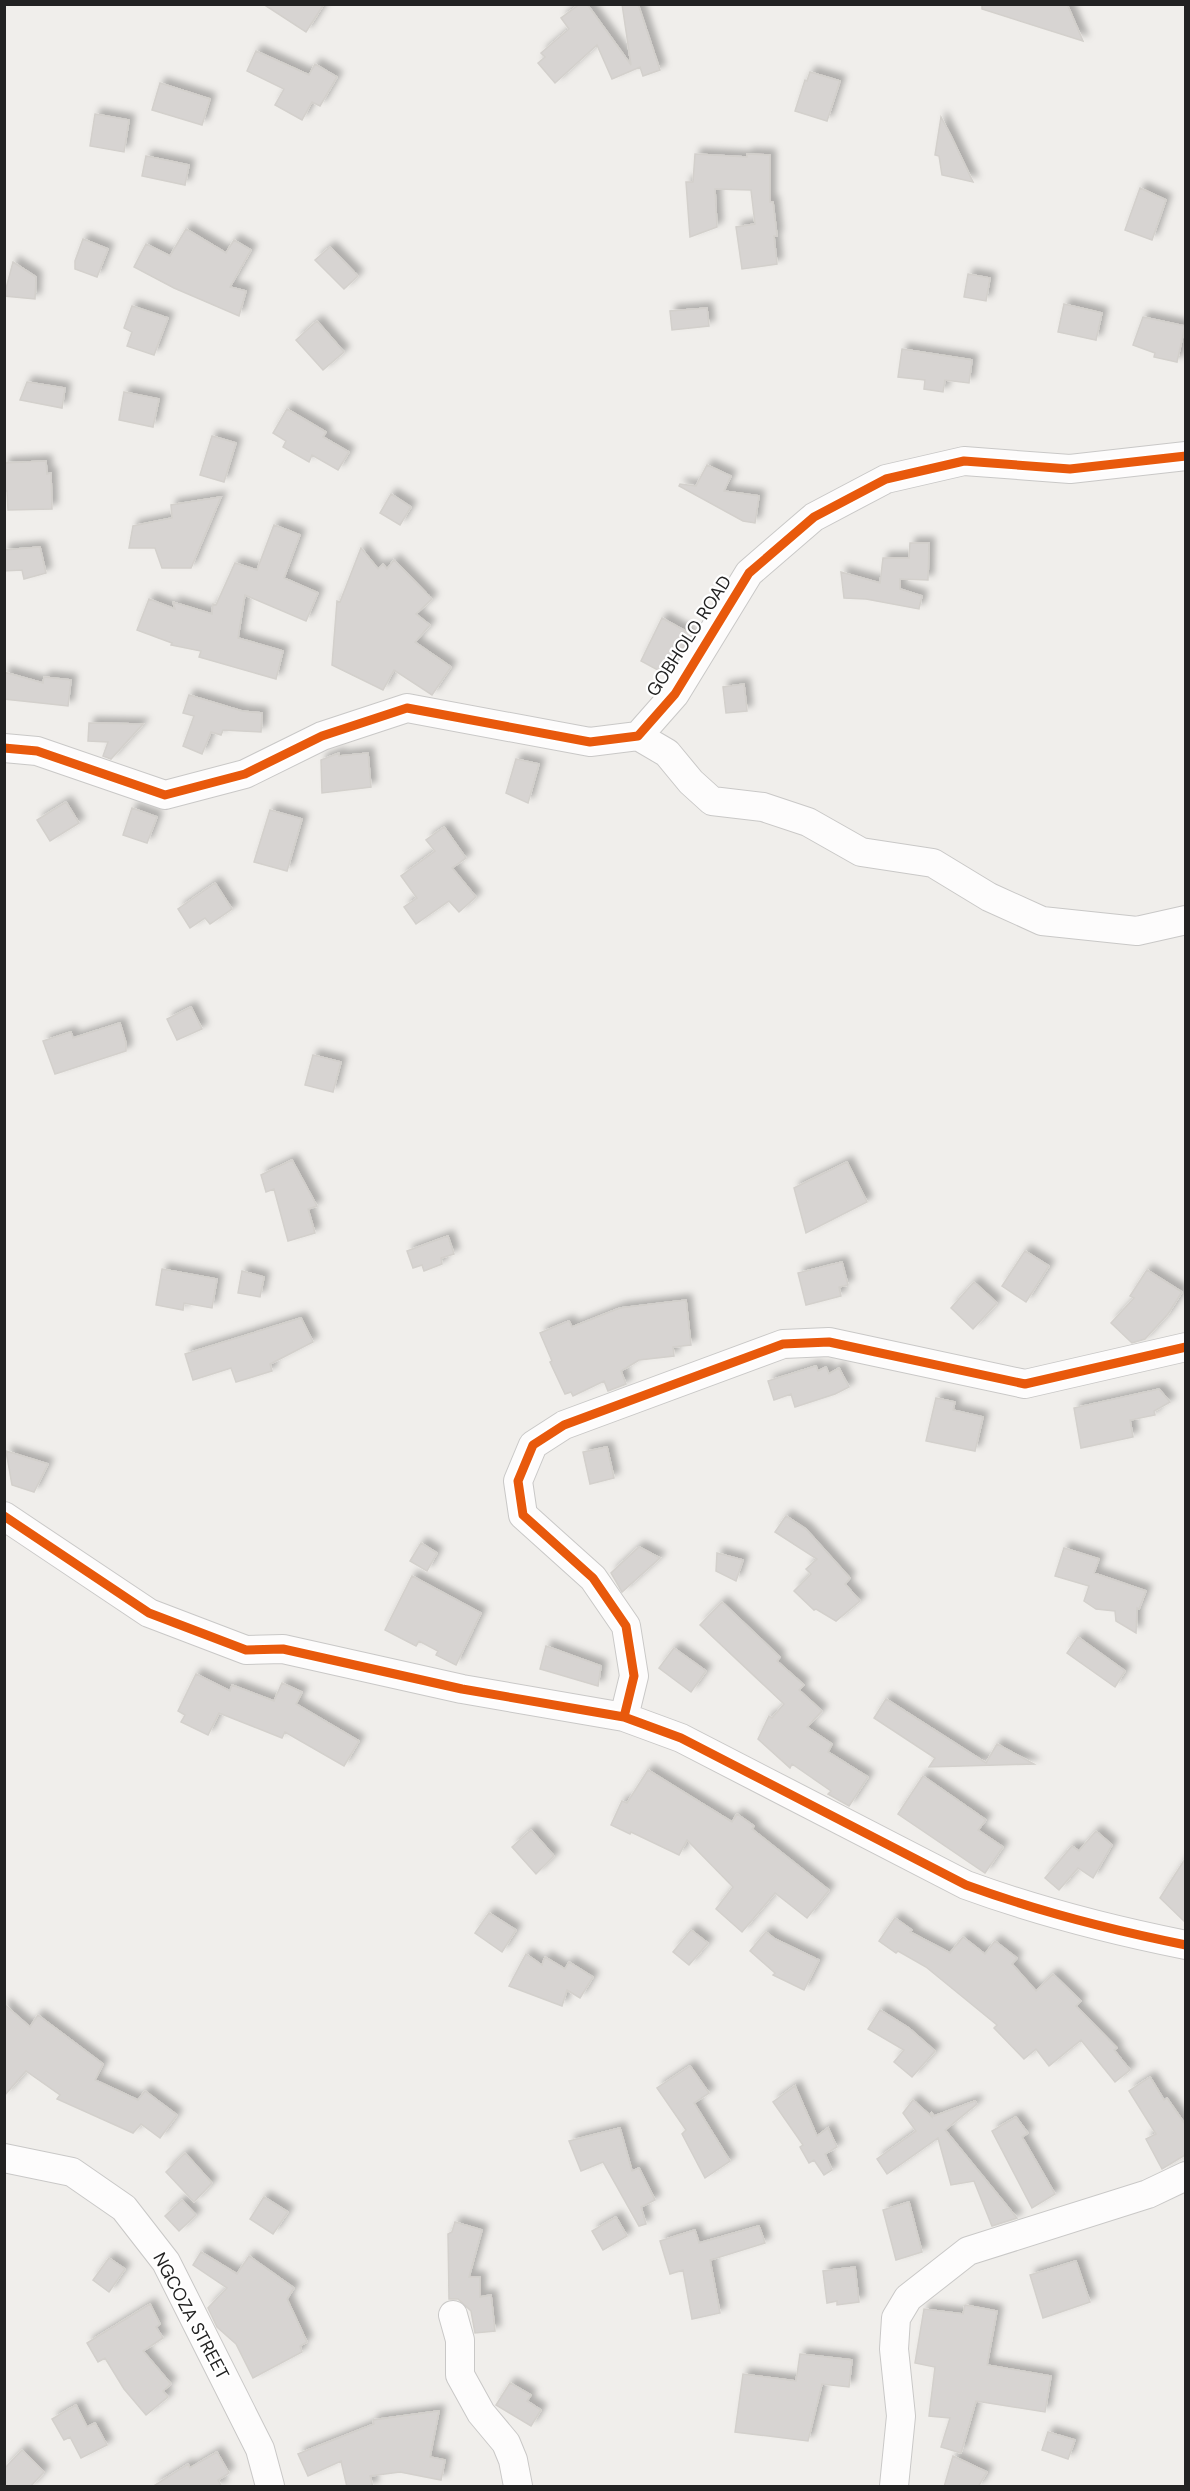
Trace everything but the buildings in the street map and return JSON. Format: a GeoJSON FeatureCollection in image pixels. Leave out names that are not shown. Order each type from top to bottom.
{"type":"FeatureCollection","features":[{"type":"Feature","properties":{"kind":"street","name":"GOBHOLO ROAD"},"geometry":{"type":"LineString","coordinates":[[638,736],[675,694],[749,573],[814,517],[886,479],[964,461],[1070,469],[1185,456]]}},
{"type":"Feature","properties":{"kind":"street"},"geometry":{"type":"LineString","coordinates":[[4,748],[37,751],[165,795],[245,774],[322,736],[407,708],[590,742],[638,736],[667,753],[712,801],[763,807],[808,822],[861,852],[933,863],[989,897],[1042,921],[1137,931],[1185,920]]}},
{"type":"Feature","properties":{"kind":"street"},"geometry":{"type":"LineString","coordinates":[[624,1717],[634,1676],[626,1626],[593,1578],[523,1515],[518,1481],[533,1445],[564,1425],[783,1344],[829,1342],[1024,1384],[1185,1347]]}},
{"type":"Feature","properties":{"kind":"street"},"geometry":{"type":"LineString","coordinates":[[4,1516],[148,1613],[246,1650],[283,1649],[462,1689],[624,1717],[681,1738],[966,1885],[1012,1901],[1149,1937],[1185,1944]]}},
{"type":"Feature","properties":{"kind":"street","name":"NGCOZA STREET"},"geometry":{"type":"LineString","coordinates":[[4,2158],[72,2172],[124,2208],[171,2271],[260,2449],[270,2487]]}},
{"type":"Feature","properties":{"kind":"street"},"geometry":{"type":"LineString","coordinates":[[894,2487],[901,2415],[894,2349],[896,2318],[908,2298],[968,2251],[1148,2194],[1185,2176]]}},
{"type":"Feature","properties":{"kind":"street"},"geometry":{"type":"LineString","coordinates":[[453,2315],[460,2340],[460,2375],[481,2413],[506,2442],[513,2460],[518,2487]]}},
{"type":"Feature","properties":{"kind":"cycle path"},"geometry":{"type":"LineString","coordinates":[[4,748],[37,751],[165,795],[245,774],[322,736],[407,708],[590,742],[638,736],[675,694],[749,573],[814,517],[886,479],[964,461],[1070,469],[1186,456]]}},
{"type":"Feature","properties":{"kind":"cycle path"},"geometry":{"type":"LineString","coordinates":[[624,1717],[634,1676],[626,1626],[593,1578],[523,1515],[518,1481],[533,1445],[564,1425],[783,1344],[829,1342],[1025,1384],[1186,1347]]}},
{"type":"Feature","properties":{"kind":"cycle path"},"geometry":{"type":"LineString","coordinates":[[4,1516],[149,1613],[246,1650],[283,1649],[462,1689],[624,1717],[681,1738],[966,1885],[1074,1919],[1186,1945]]}}]}
